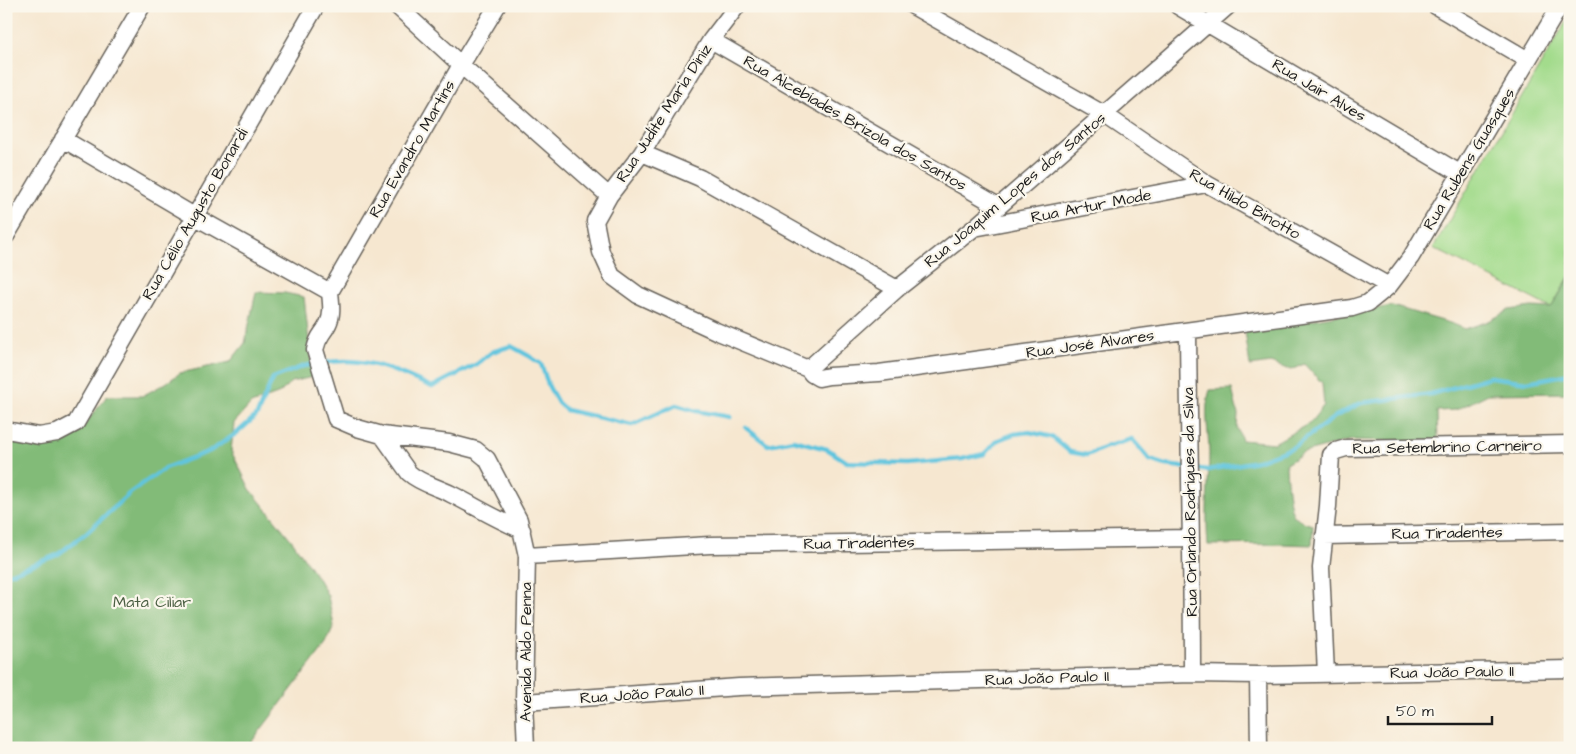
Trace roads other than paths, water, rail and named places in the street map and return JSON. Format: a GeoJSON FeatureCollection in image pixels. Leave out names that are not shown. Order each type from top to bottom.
{"type":"FeatureCollection","features":[{"type":"Feature","properties":{"kind":"street"},"geometry":{"type":"LineString","coordinates":[[6,236],[142,6]]}},
{"type":"Feature","properties":{"kind":"street","name":"Rua Célio Augusto Bonardi"},"geometry":{"type":"LineString","coordinates":[[6,430],[39,436],[57,433],[76,423],[316,6]]}},
{"type":"Feature","properties":{"kind":"street"},"geometry":{"type":"LineString","coordinates":[[397,6],[609,196]]}},
{"type":"Feature","properties":{"kind":"street","name":"Rua Evandro Martins"},"geometry":{"type":"LineString","coordinates":[[330,292],[497,6]]}},
{"type":"Feature","properties":{"kind":"street","name":"Rua Judite Maria Diniz"},"geometry":{"type":"LineString","coordinates":[[737,6],[712,40],[642,153],[609,196],[595,221],[601,252],[612,276],[638,295],[810,372]]}},
{"type":"Feature","properties":{"kind":"street","name":"Rua Hildo Binotto"},"geometry":{"type":"LineString","coordinates":[[913,6],[1105,115],[1207,184],[1389,286]]}},
{"type":"Feature","properties":{"kind":"street","name":"Rua Jair Alves"},"geometry":{"type":"LineString","coordinates":[[1178,6],[1461,174]]}},
{"type":"Feature","properties":{"kind":"street","name":"Rua Joaquim Lopes dos Santos"},"geometry":{"type":"LineString","coordinates":[[810,372],[897,289],[974,228],[1228,6]]}},
{"type":"Feature","properties":{"kind":"street"},"geometry":{"type":"LineString","coordinates":[[1436,6],[1528,60]]}},
{"type":"Feature","properties":{"kind":"street","name":"Rua Rubens Guasques"},"geometry":{"type":"LineString","coordinates":[[1368,303],[1389,286],[1411,257],[1560,6]]}},
{"type":"Feature","properties":{"kind":"street","name":"Rua Alcebíades Brizola dos Santos"},"geometry":{"type":"LineString","coordinates":[[712,40],[998,206]]}},
{"type":"Feature","properties":{"kind":"street"},"geometry":{"type":"LineString","coordinates":[[63,139],[194,216],[330,292]]}},
{"type":"Feature","properties":{"kind":"street"},"geometry":{"type":"LineString","coordinates":[[642,153],[700,178],[897,289]]}},
{"type":"Feature","properties":{"kind":"street","name":"Rua Artur Mode"},"geometry":{"type":"LineString","coordinates":[[974,228],[1207,184]]}},
{"type":"Feature","properties":{"kind":"street","name":"Avenida Aldo Penna"},"geometry":{"type":"LineString","coordinates":[[330,292],[332,307],[328,324],[318,338],[315,350],[336,419],[357,428],[382,435],[449,444],[476,450],[494,472],[519,520],[527,556],[524,702],[526,748]]}},
{"type":"Feature","properties":{"kind":"street","name":"Rua José Alvares"},"geometry":{"type":"LineString","coordinates":[[810,372],[819,378],[879,373],[1352,308],[1368,303]]}},
{"type":"Feature","properties":{"kind":"street","name":"Rua Orlando Rodrigues da Silva"},"geometry":{"type":"LineString","coordinates":[[1188,331],[1192,674]]}},
{"type":"Feature","properties":{"kind":"street"},"geometry":{"type":"LineString","coordinates":[[382,435],[414,478],[450,493],[505,524],[522,530]]}},
{"type":"Feature","properties":{"kind":"street","name":"Rua Setembrino Carneiro"},"geometry":{"type":"LineString","coordinates":[[1324,536],[1328,506],[1330,460],[1331,455],[1336,451],[1346,448],[1570,444]]}},
{"type":"Feature","properties":{"kind":"street","name":"Rua Tiradentes"},"geometry":{"type":"LineString","coordinates":[[1324,536],[1570,531]]}},
{"type":"Feature","properties":{"kind":"street"},"geometry":{"type":"LineString","coordinates":[[1324,536],[1321,568],[1326,674]]}},
{"type":"Feature","properties":{"kind":"street","name":"Rua Tiradentes"},"geometry":{"type":"LineString","coordinates":[[527,556],[710,545],[1191,538]]}},
{"type":"Feature","properties":{"kind":"street","name":"Rua João Paulo II"},"geometry":{"type":"LineString","coordinates":[[524,702],[739,687],[1192,674],[1258,675],[1570,669]]}},
{"type":"Feature","properties":{"kind":"street"},"geometry":{"type":"LineString","coordinates":[[1258,675],[1259,748]]}},
{"type":"Feature","properties":{"kind":"waterway"},"geometry":{"type":"LineString","coordinates":[[323,363],[353,361],[380,366],[432,387],[477,364],[492,352],[511,346],[541,364],[549,387],[558,403],[566,410],[632,425],[676,405],[696,411],[730,417]]}},
{"type":"Feature","properties":{"kind":"waterway"},"geometry":{"type":"LineString","coordinates":[[6,575],[57,555],[86,533],[130,493],[165,468],[210,451],[237,433],[257,415],[273,378],[304,366],[316,364]]}},
{"type":"Feature","properties":{"kind":"waterway"},"geometry":{"type":"LineString","coordinates":[[746,428],[768,445],[793,440],[827,449],[847,462],[907,464],[962,459],[984,454],[998,440],[1014,434],[1029,432],[1052,437],[1070,452],[1087,455],[1132,439],[1150,460],[1165,465],[1208,470],[1257,461],[1292,448],[1336,416],[1361,403],[1431,394],[1490,377],[1527,382],[1570,374]]}},
{"type":"Feature","properties":{"kind":"park label","name":"Mata Ciliar"},"geometry":{"type":"Point","coordinates":[152,602]}}]}
